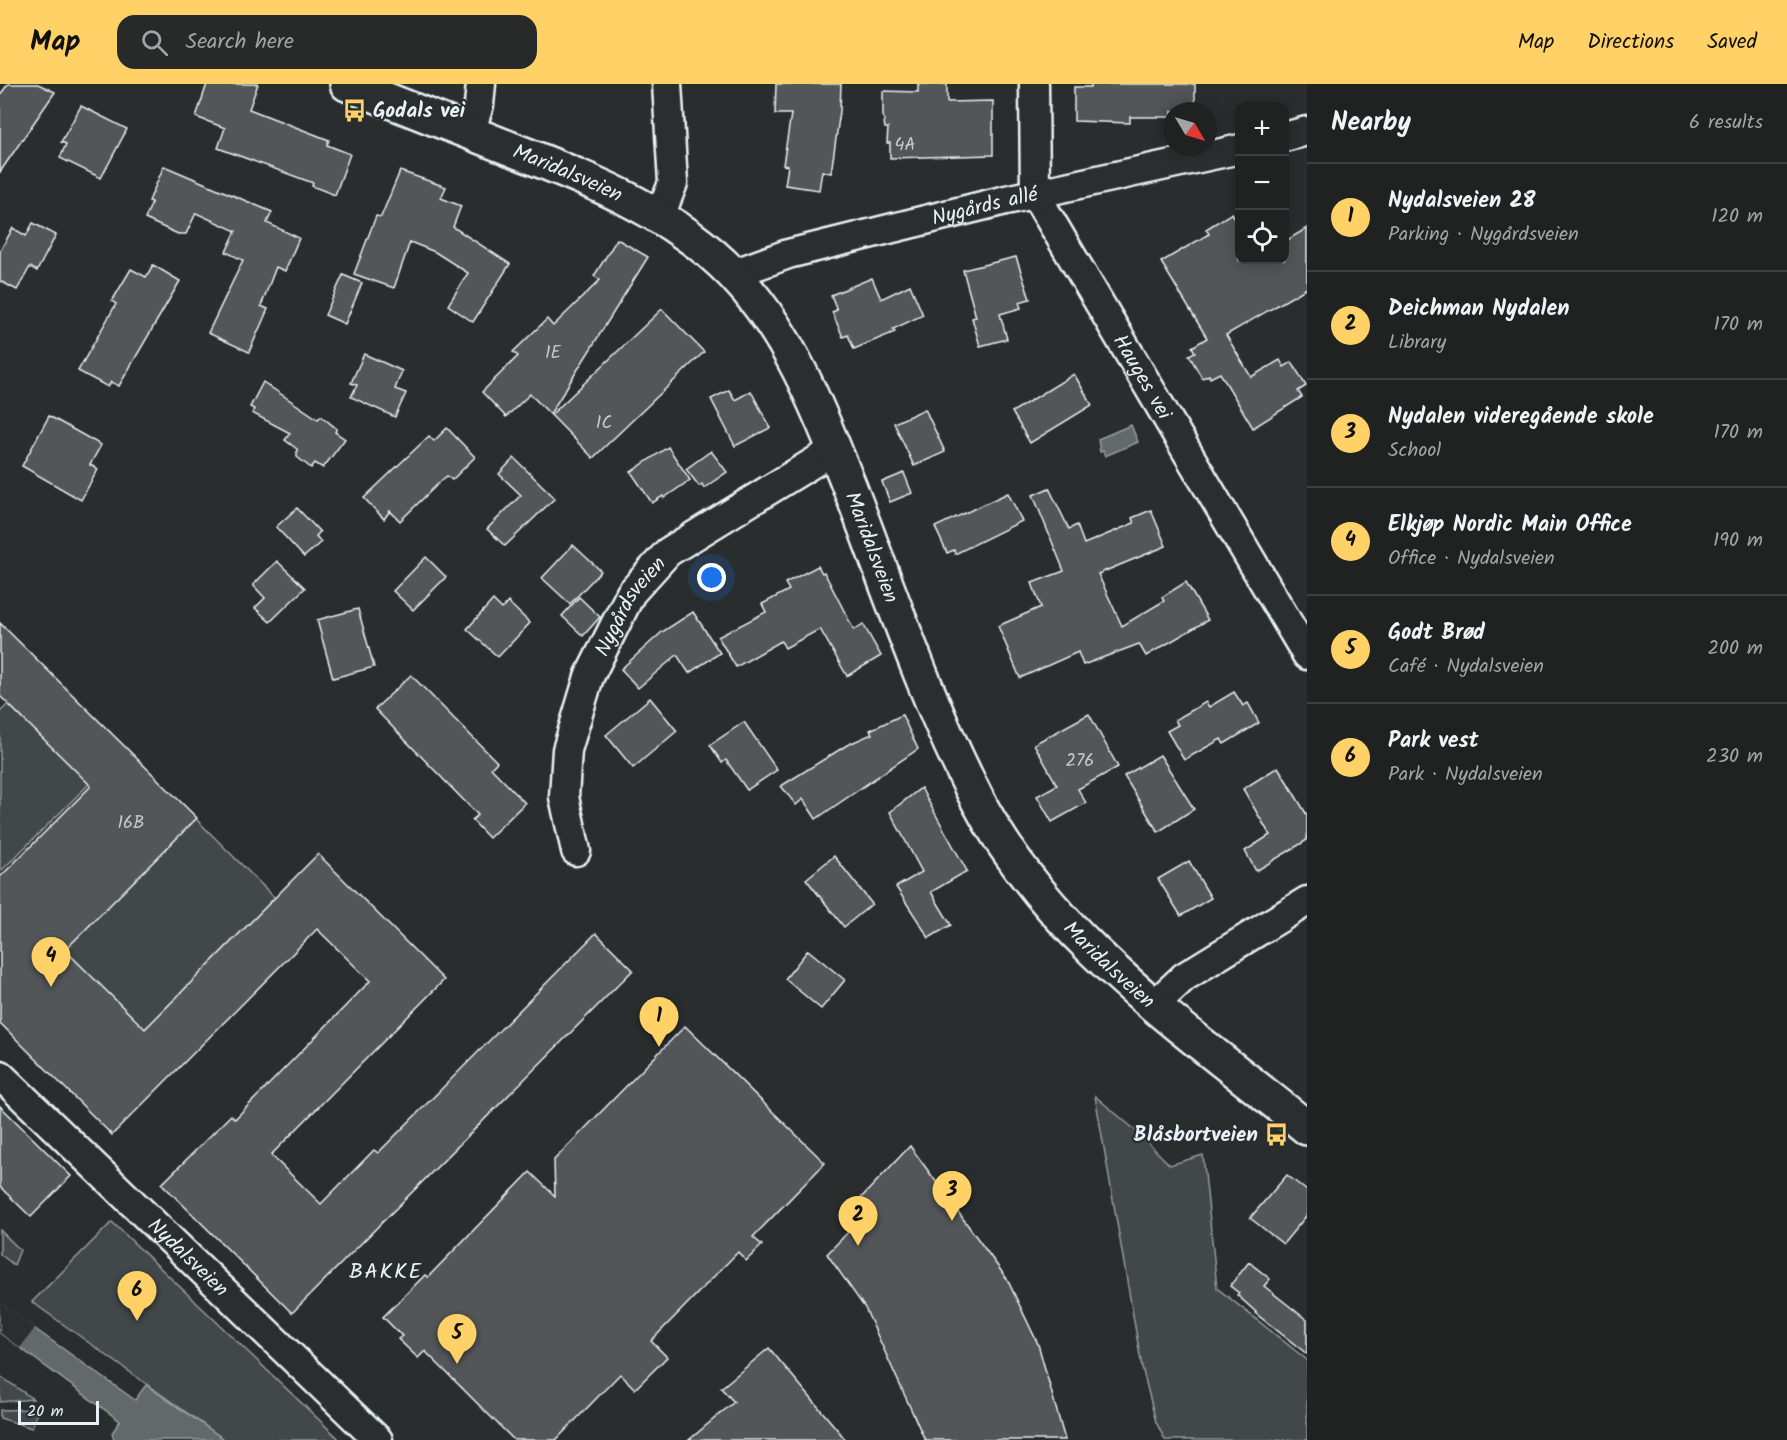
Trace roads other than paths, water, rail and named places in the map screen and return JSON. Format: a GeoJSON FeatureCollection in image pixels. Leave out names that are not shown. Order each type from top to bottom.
{"type":"FeatureCollection","features":[{"type":"Feature","properties":{"kind":"main road","name":"Maridalsveien"},"geometry":{"type":"LineString","coordinates":[[347,84],[582,177],[660,216],[711,253],[733,274],[779,334],[813,398],[939,715],[978,800],[1030,882],[1091,948],[1154,1005],[1307,1128]]}},
{"type":"Feature","properties":{"kind":"street"},"geometry":{"type":"LineString","coordinates":[[470,132],[479,105],[481,84]]}},
{"type":"Feature","properties":{"kind":"street"},"geometry":{"type":"LineString","coordinates":[[660,216],[673,183],[667,84]]}},
{"type":"Feature","properties":{"kind":"street"},"geometry":{"type":"LineString","coordinates":[[1034,84],[1035,194]]}},
{"type":"Feature","properties":{"kind":"street"},"geometry":{"type":"LineString","coordinates":[[1289,136],[1307,131]]}},
{"type":"Feature","properties":{"kind":"street","name":"Nygårds allé"},"geometry":{"type":"LineString","coordinates":[[733,274],[788,254],[1035,194],[1235,150]]}},
{"type":"Feature","properties":{"kind":"street","name":"Hauges vei"},"geometry":{"type":"LineString","coordinates":[[1035,194],[1307,655]]}},
{"type":"Feature","properties":{"kind":"street","name":"Nygårdsveien"},"geometry":{"type":"LineString","coordinates":[[576,851],[564,797],[567,750],[589,677],[631,593],[668,552],[834,450]]}},
{"type":"Feature","properties":{"kind":"street"},"geometry":{"type":"LineString","coordinates":[[1154,1005],[1184,976],[1307,901]]}},
{"type":"Feature","properties":{"kind":"street","name":"Nydalsveien"},"geometry":{"type":"LineString","coordinates":[[0,1075],[378,1440]]}},
{"type":"Feature","properties":{"kind":"place","name":"Godals vei"},"geometry":{"type":"Point","coordinates":[355,110]}},
{"type":"Feature","properties":{"kind":"place","name":"Elkjøp Nordic Main Office"},"geometry":{"type":"Point","coordinates":[51,987]}},
{"type":"Feature","properties":{"kind":"place","name":"Nydalsveien 28"},"geometry":{"type":"Point","coordinates":[659,1047]}},
{"type":"Feature","properties":{"kind":"place","name":"Blåsbortveien"},"geometry":{"type":"Point","coordinates":[1276,1134]}},
{"type":"Feature","properties":{"kind":"place","name":"Nydalen videregående skole"},"geometry":{"type":"Point","coordinates":[952,1221]}},
{"type":"Feature","properties":{"kind":"place","name":"Deichman Nydalen"},"geometry":{"type":"Point","coordinates":[858,1246]}},
{"type":"Feature","properties":{"kind":"place","name":"Park vest"},"geometry":{"type":"Point","coordinates":[137,1321]}},
{"type":"Feature","properties":{"kind":"place","name":"Godt Brød"},"geometry":{"type":"Point","coordinates":[457,1364]}},
{"type":"Feature","properties":{"kind":"district","name":"BAKKE"},"geometry":{"type":"Point","coordinates":[386,1270]}}]}
